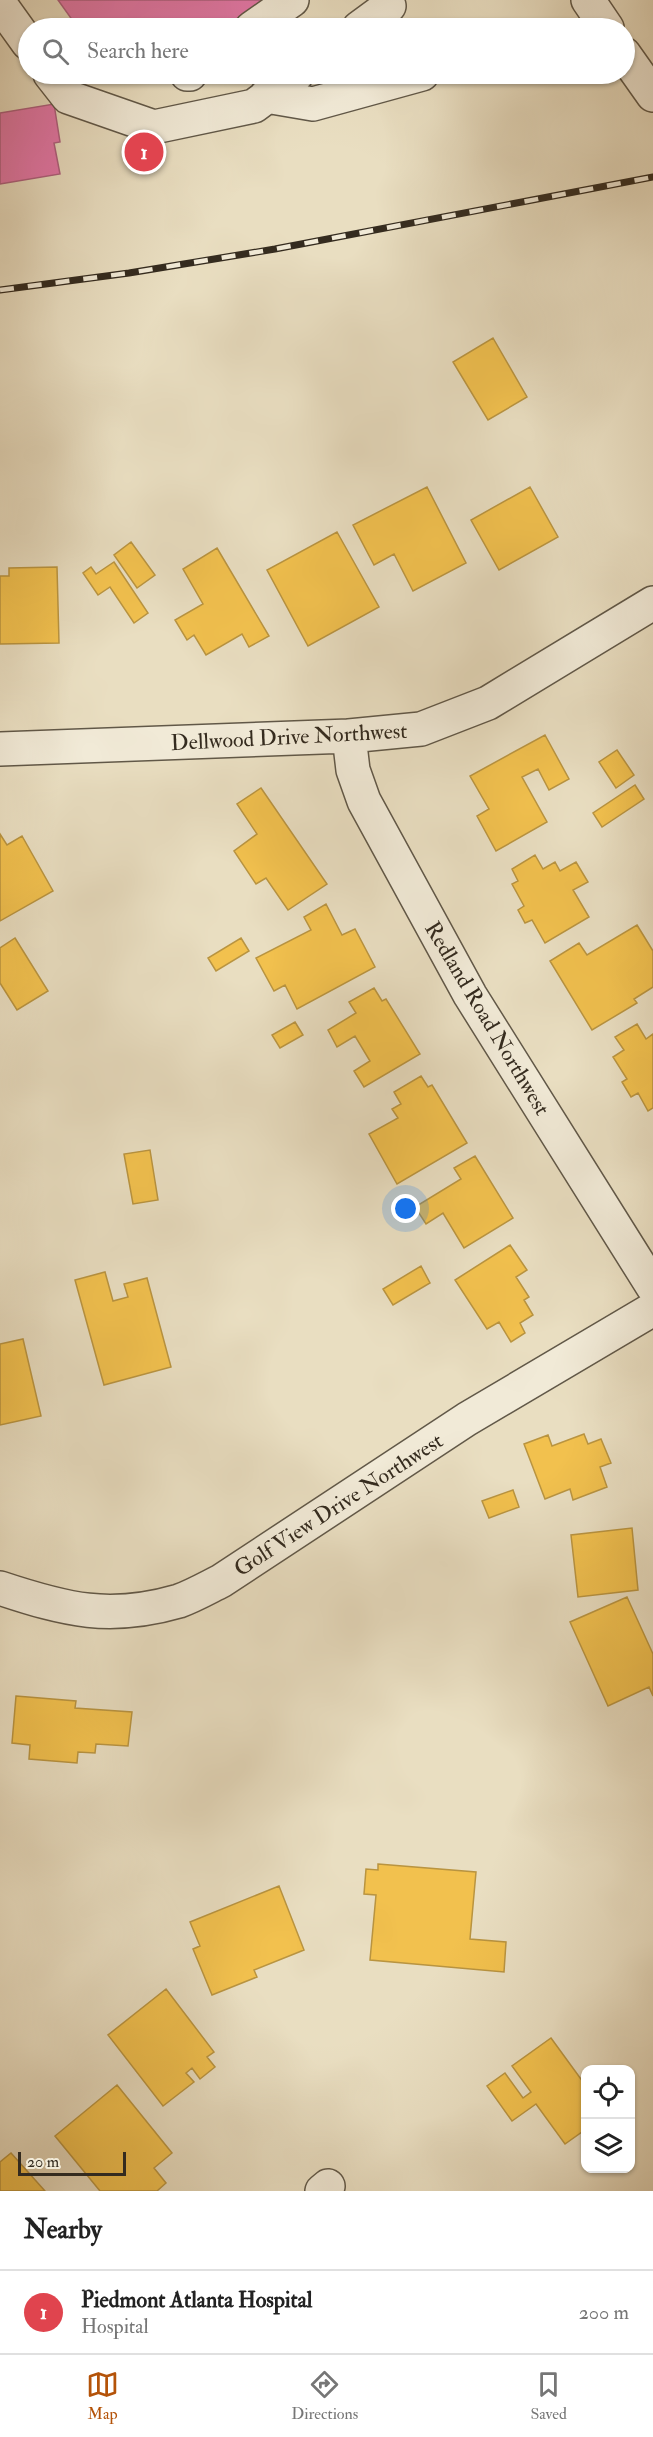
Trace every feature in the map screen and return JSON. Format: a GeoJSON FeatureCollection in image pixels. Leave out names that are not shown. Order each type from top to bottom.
{"type":"FeatureCollection","features":[{"type":"Feature","properties":{"kind":"street"},"geometry":{"type":"LineString","coordinates":[[266,18],[292,0]]}},
{"type":"Feature","properties":{"kind":"street"},"geometry":{"type":"LineString","coordinates":[[588,0],[600,18]]}},
{"type":"Feature","properties":{"kind":"street"},"geometry":{"type":"LineString","coordinates":[[0,4],[18,29]]}},
{"type":"Feature","properties":{"kind":"street"},"geometry":{"type":"LineString","coordinates":[[379,18],[394,11]]}},
{"type":"Feature","properties":{"kind":"street"},"geometry":{"type":"LineString","coordinates":[[635,70],[653,96]]}},
{"type":"Feature","properties":{"kind":"street"},"geometry":{"type":"LineString","coordinates":[[58,84],[68,97],[154,127],[254,106],[283,84]]}},
{"type":"Feature","properties":{"kind":"street"},"geometry":{"type":"LineString","coordinates":[[266,96],[313,104],[386,84]]}},
{"type":"Feature","properties":{"kind":"street","name":"Dellwood Drive Northwest"},"geometry":{"type":"LineString","coordinates":[[0,749],[349,736],[421,729],[488,703],[653,603]]}},
{"type":"Feature","properties":{"kind":"street","name":"Redland Road Northwest"},"geometry":{"type":"LineString","coordinates":[[349,736],[353,770],[364,801],[470,995],[653,1287]]}},
{"type":"Feature","properties":{"kind":"street","name":"Golf View Drive Northwest"},"geometry":{"type":"LineString","coordinates":[[0,1588],[52,1605],[88,1612],[135,1611],[181,1600],[220,1581],[467,1419],[653,1309]]}},
{"type":"Feature","properties":{"kind":"building: Homes"},"geometry":{"type":"Polygon","coordinates":[[[493,338],[527,397],[488,420],[453,362],[493,338]]]}},
{"type":"Feature","properties":{"kind":"building: Homes"},"geometry":{"type":"Polygon","coordinates":[[[427,487],[466,563],[413,591],[394,554],[374,565],[353,525],[427,487]]]}},
{"type":"Feature","properties":{"kind":"building: Homes"},"geometry":{"type":"Polygon","coordinates":[[[530,487],[558,537],[499,570],[471,520],[530,487]]]}},
{"type":"Feature","properties":{"kind":"building: Homes"},"geometry":{"type":"Polygon","coordinates":[[[337,532],[379,607],[308,646],[267,570],[337,532]]]}},
{"type":"Feature","properties":{"kind":"building: Homes"},"geometry":{"type":"Polygon","coordinates":[[[131,542],[155,575],[137,588],[114,555],[131,542]]]}},
{"type":"Feature","properties":{"kind":"building: Homes"},"geometry":{"type":"Polygon","coordinates":[[[217,548],[269,636],[249,647],[242,634],[206,655],[194,635],[187,640],[175,620],[203,604],[183,569],[217,548]]]}},
{"type":"Feature","properties":{"kind":"building: Homes"},"geometry":{"type":"Polygon","coordinates":[[[114,562],[148,613],[134,623],[110,587],[98,595],[83,573],[91,567],[96,574],[114,562]]]}},
{"type":"Feature","properties":{"kind":"building: Homes"},"geometry":{"type":"Polygon","coordinates":[[[57,567],[59,643],[0,644],[0,576],[9,576],[9,568],[57,567]]]}},
{"type":"Feature","properties":{"kind":"building: Homes"},"geometry":{"type":"Polygon","coordinates":[[[545,735],[569,779],[549,790],[538,769],[522,777],[547,822],[496,851],[477,816],[489,809],[470,776],[545,735]]]}},
{"type":"Feature","properties":{"kind":"building: Homes"},"geometry":{"type":"Polygon","coordinates":[[[617,750],[634,775],[616,788],[599,762],[617,750]]]}},
{"type":"Feature","properties":{"kind":"building: Homes"},"geometry":{"type":"Polygon","coordinates":[[[635,785],[644,799],[602,827],[593,813],[635,785]]]}},
{"type":"Feature","properties":{"kind":"building: Homes"},"geometry":{"type":"Polygon","coordinates":[[[261,788],[327,884],[288,910],[266,878],[256,884],[234,851],[257,834],[237,804],[261,788]]]}},
{"type":"Feature","properties":{"kind":"building: Homes"},"geometry":{"type":"Polygon","coordinates":[[[0,834],[7,845],[22,836],[53,891],[0,921],[0,834]]]}},
{"type":"Feature","properties":{"kind":"building: Homes"},"geometry":{"type":"Polygon","coordinates":[[[535,855],[543,869],[555,862],[560,871],[576,862],[588,882],[573,890],[589,917],[545,943],[532,920],[525,923],[518,910],[524,906],[512,884],[518,881],[512,869],[535,855]]]}},
{"type":"Feature","properties":{"kind":"building: Homes"},"geometry":{"type":"Polygon","coordinates":[[[326,904],[342,935],[355,929],[375,967],[297,1009],[285,985],[274,991],[256,958],[311,930],[304,917],[326,904]]]}},
{"type":"Feature","properties":{"kind":"building: Homes"},"geometry":{"type":"Polygon","coordinates":[[[637,925],[653,951],[653,987],[634,999],[637,1003],[592,1030],[550,961],[579,943],[587,955],[637,925]]]}},
{"type":"Feature","properties":{"kind":"building: Homes"},"geometry":{"type":"Polygon","coordinates":[[[15,938],[48,991],[17,1010],[0,983],[0,948],[15,938]]]}},
{"type":"Feature","properties":{"kind":"building: Homes"},"geometry":{"type":"Polygon","coordinates":[[[241,938],[249,951],[216,971],[208,958],[241,938]]]}},
{"type":"Feature","properties":{"kind":"building: Homes"},"geometry":{"type":"Polygon","coordinates":[[[374,988],[382,1001],[386,999],[420,1054],[364,1087],[354,1071],[370,1061],[355,1036],[337,1047],[328,1030],[356,1013],[349,1002],[374,988]]]}},
{"type":"Feature","properties":{"kind":"building: Homes"},"geometry":{"type":"Polygon","coordinates":[[[295,1022],[303,1035],[280,1048],[272,1035],[295,1022]]]}},
{"type":"Feature","properties":{"kind":"building: Homes"},"geometry":{"type":"Polygon","coordinates":[[[637,1024],[646,1039],[653,1034],[653,1108],[648,1111],[638,1093],[631,1097],[622,1082],[627,1079],[613,1057],[624,1050],[615,1037],[637,1024]]]}},
{"type":"Feature","properties":{"kind":"building: Homes"},"geometry":{"type":"Polygon","coordinates":[[[421,1076],[428,1087],[432,1085],[467,1143],[397,1184],[369,1134],[398,1118],[392,1109],[401,1104],[394,1092],[421,1076]]]}},
{"type":"Feature","properties":{"kind":"building: Homes"},"geometry":{"type":"Polygon","coordinates":[[[150,1150],[158,1200],[133,1204],[124,1154],[150,1150]]]}},
{"type":"Feature","properties":{"kind":"building: Homes"},"geometry":{"type":"Polygon","coordinates":[[[475,1156],[513,1218],[464,1248],[443,1213],[426,1224],[415,1207],[461,1179],[454,1168],[475,1156]]]}},
{"type":"Feature","properties":{"kind":"building: Homes"},"geometry":{"type":"Polygon","coordinates":[[[510,1245],[527,1270],[516,1277],[529,1297],[524,1300],[533,1315],[520,1323],[525,1333],[511,1342],[499,1322],[487,1329],[455,1280],[510,1245]]]}},
{"type":"Feature","properties":{"kind":"building: Homes"},"geometry":{"type":"Polygon","coordinates":[[[421,1266],[430,1283],[393,1305],[383,1289],[421,1266]]]}},
{"type":"Feature","properties":{"kind":"building: Homes"},"geometry":{"type":"Polygon","coordinates":[[[105,1272],[113,1301],[128,1297],[124,1284],[147,1278],[171,1367],[104,1385],[75,1280],[105,1272]]]}},
{"type":"Feature","properties":{"kind":"building: Homes"},"geometry":{"type":"Polygon","coordinates":[[[23,1339],[41,1416],[0,1425],[0,1344],[23,1339]]]}},
{"type":"Feature","properties":{"kind":"building: Homes"},"geometry":{"type":"Polygon","coordinates":[[[584,1434],[588,1444],[601,1439],[611,1463],[600,1467],[607,1487],[573,1500],[570,1489],[545,1499],[524,1444],[548,1435],[552,1446],[584,1434]]]}},
{"type":"Feature","properties":{"kind":"building: Homes"},"geometry":{"type":"Polygon","coordinates":[[[513,1490],[519,1507],[489,1518],[482,1501],[513,1490]]]}},
{"type":"Feature","properties":{"kind":"building: Homes"},"geometry":{"type":"Polygon","coordinates":[[[632,1528],[638,1590],[578,1597],[571,1535],[632,1528]]]}},
{"type":"Feature","properties":{"kind":"building: Homes"},"geometry":{"type":"Polygon","coordinates":[[[627,1597],[653,1654],[653,1696],[649,1687],[608,1706],[570,1622],[627,1597]]]}},
{"type":"Feature","properties":{"kind":"building: Homes"},"geometry":{"type":"Polygon","coordinates":[[[16,1696],[76,1701],[75,1708],[132,1712],[128,1746],[96,1744],[95,1753],[78,1752],[77,1763],[29,1759],[30,1745],[12,1743],[16,1696]]]}},
{"type":"Feature","properties":{"kind":"building: Homes"},"geometry":{"type":"Polygon","coordinates":[[[378,1864],[476,1872],[470,1939],[506,1942],[504,1972],[370,1960],[376,1895],[364,1894],[366,1869],[378,1870],[378,1864]]]}},
{"type":"Feature","properties":{"kind":"building: Homes"},"geometry":{"type":"Polygon","coordinates":[[[279,1886],[304,1950],[254,1970],[257,1977],[212,1995],[193,1949],[200,1946],[190,1922],[279,1886]]]}},
{"type":"Feature","properties":{"kind":"building: Homes"},"geometry":{"type":"Polygon","coordinates":[[[166,1989],[214,2052],[207,2057],[215,2067],[200,2079],[192,2068],[186,2073],[194,2082],[163,2106],[108,2035],[166,1989]]]}},
{"type":"Feature","properties":{"kind":"building: Homes"},"geometry":{"type":"Polygon","coordinates":[[[551,2038],[581,2079],[581,2133],[565,2144],[536,2104],[512,2121],[487,2086],[505,2073],[523,2098],[531,2092],[512,2066],[551,2038]]]}},
{"type":"Feature","properties":{"kind":"building: Homes"},"geometry":{"type":"Polygon","coordinates":[[[117,2085],[172,2153],[154,2168],[166,2183],[157,2191],[100,2191],[55,2136],[117,2085]]]}},
{"type":"Feature","properties":{"kind":"building: Homes"},"geometry":{"type":"Polygon","coordinates":[[[11,2153],[45,2191],[0,2191],[0,2162],[11,2153]]]}},
{"type":"Feature","properties":{"kind":"building: Health"},"geometry":{"type":"Polygon","coordinates":[[[58,0],[264,0],[238,18],[71,18],[58,0]]]}},
{"type":"Feature","properties":{"kind":"building: Health"},"geometry":{"type":"Polygon","coordinates":[[[54,104],[60,142],[54,143],[60,174],[0,184],[0,113],[54,104]]]}},
{"type":"Feature","properties":{"kind":"railway"},"geometry":{"type":"LineString","coordinates":[[0,290],[129,273],[275,249],[653,177]]}},
{"type":"Feature","properties":{"kind":"place","name":"Piedmont Atlanta Hospital"},"geometry":{"type":"Point","coordinates":[144,152]}}]}
